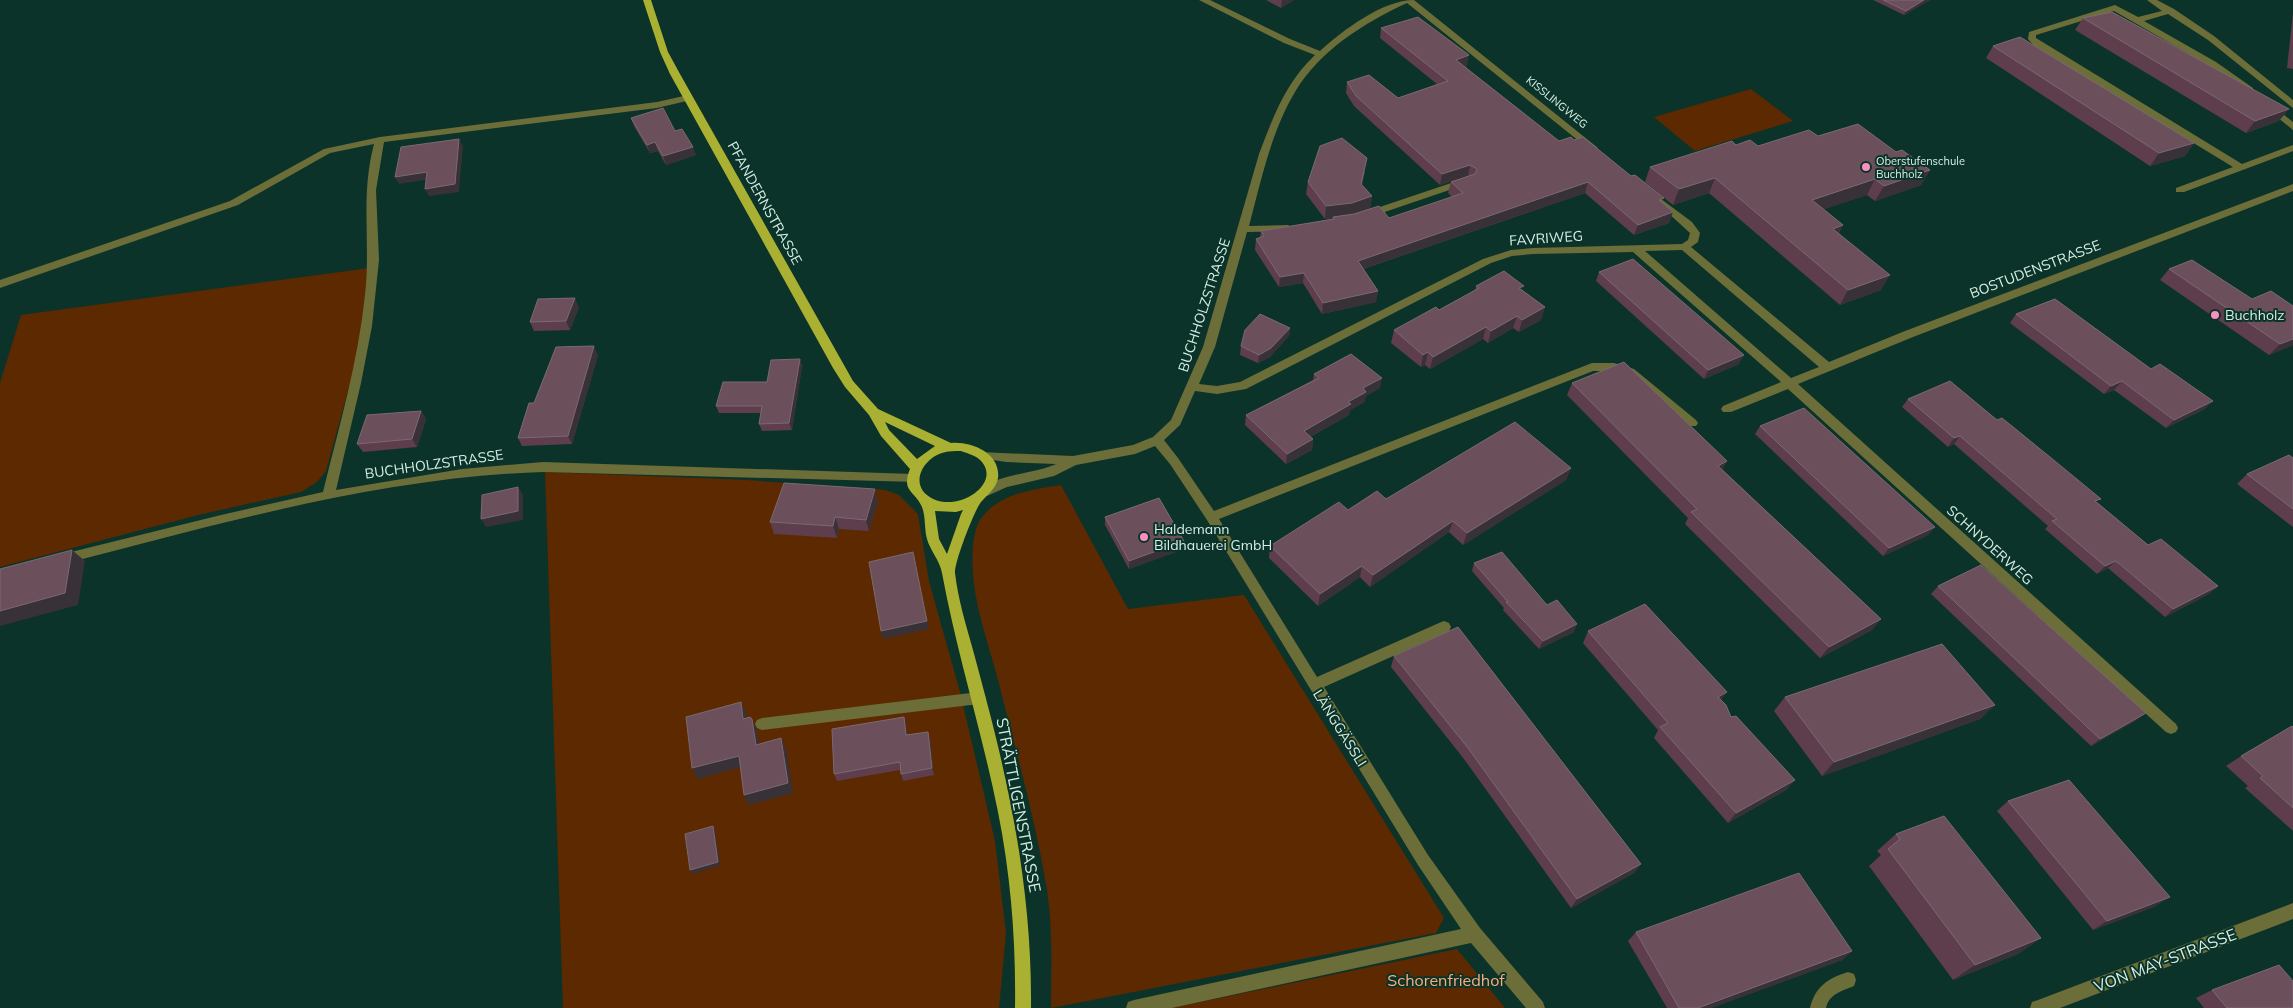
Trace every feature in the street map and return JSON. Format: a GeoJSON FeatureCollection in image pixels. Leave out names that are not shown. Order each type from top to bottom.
{"type":"FeatureCollection","features":[{"type":"Feature","properties":{"kind":"main road","name":"PFANDERNSTRASSE"},"geometry":{"type":"LineString","coordinates":[[647,0],[664,52],[688,98],[849,384],[874,412],[885,433],[912,460],[914,473]]}},
{"type":"Feature","properties":{"kind":"main road","name":"PFANDERNSTRASSE"},"geometry":{"type":"LineString","coordinates":[[874,412],[949,447]]}},
{"type":"Feature","properties":{"kind":"main road"},"geometry":{"type":"LineString","coordinates":[[948,570],[967,514],[975,501],[986,491],[992,482],[993,472],[990,463],[984,455],[974,449],[962,446],[949,447],[929,454],[914,473],[914,488],[927,502],[938,506],[951,507],[964,506],[975,501]]}},
{"type":"Feature","properties":{"kind":"main road","name":"STRÄTTLIGENSTRASSE"},"geometry":{"type":"LineString","coordinates":[[927,502],[933,539],[948,570],[1005,806],[1020,886],[1023,931],[1024,1008]]}},
{"type":"Feature","properties":{"kind":"street"},"geometry":{"type":"LineString","coordinates":[[1203,0],[1288,41],[1321,54]]}},
{"type":"Feature","properties":{"kind":"street","name":"BUCHHOLZSTRASSE"},"geometry":{"type":"LineString","coordinates":[[986,491],[1004,483],[1050,473],[1073,461],[1136,449],[1157,440],[1176,422],[1193,387],[1220,315],[1264,154],[1282,107],[1296,83],[1321,54],[1370,19],[1408,0]]}},
{"type":"Feature","properties":{"kind":"street","name":"KISSLINGWEG"},"geometry":{"type":"LineString","coordinates":[[1408,0],[1604,157]]}},
{"type":"Feature","properties":{"kind":"street"},"geometry":{"type":"LineString","coordinates":[[2151,0],[2171,11],[2238,59],[2292,103]]}},
{"type":"Feature","properties":{"kind":"street"},"geometry":{"type":"LineString","coordinates":[[2241,168],[2032,39],[2032,34],[2115,8],[2228,74],[2293,127]]}},
{"type":"Feature","properties":{"kind":"street"},"geometry":{"type":"LineString","coordinates":[[2138,20],[2171,11]]}},
{"type":"Feature","properties":{"kind":"street"},"geometry":{"type":"LineString","coordinates":[[0,284],[234,203],[327,151],[380,140],[657,105],[688,98]]}},
{"type":"Feature","properties":{"kind":"street"},"geometry":{"type":"LineString","coordinates":[[328,496],[355,385],[370,296],[374,250],[370,209],[371,180],[380,140]]}},
{"type":"Feature","properties":{"kind":"street"},"geometry":{"type":"LineString","coordinates":[[2180,190],[2293,148]]}},
{"type":"Feature","properties":{"kind":"street"},"geometry":{"type":"LineString","coordinates":[[1352,220],[1468,181]]}},
{"type":"Feature","properties":{"kind":"street","name":"BOSTUDENSTRASSE"},"geometry":{"type":"LineString","coordinates":[[1790,384],[1909,334],[2293,187]]}},
{"type":"Feature","properties":{"kind":"street"},"geometry":{"type":"LineString","coordinates":[[1650,193],[1688,224],[1695,233],[1693,242],[1684,247],[1828,368]]}},
{"type":"Feature","properties":{"kind":"street","name":"BUCHHOLZSTRASSE"},"geometry":{"type":"LineString","coordinates":[[1244,229],[1303,228]]}},
{"type":"Feature","properties":{"kind":"street","name":"FAVRIWEG"},"geometry":{"type":"LineString","coordinates":[[1193,387],[1217,390],[1242,386],[1487,261],[1511,253],[1684,247]]}},
{"type":"Feature","properties":{"kind":"street","name":"SCHNYDERWEG"},"geometry":{"type":"LineString","coordinates":[[1636,249],[1790,384],[2171,728]]}},
{"type":"Feature","properties":{"kind":"street"},"geometry":{"type":"LineString","coordinates":[[1210,517],[1592,367],[1614,367],[1630,372],[1692,423]]}},
{"type":"Feature","properties":{"kind":"street"},"geometry":{"type":"LineString","coordinates":[[1727,408],[1790,384]]}},
{"type":"Feature","properties":{"kind":"street","name":"LÄNGGÄSSLI"},"geometry":{"type":"LineString","coordinates":[[1157,440],[1174,461],[1210,517],[1423,860],[1474,934],[1537,1008]]}},
{"type":"Feature","properties":{"kind":"street","name":"BUCHHOLZSTRASSE"},"geometry":{"type":"LineString","coordinates":[[984,455],[1008,460],[1048,458],[1073,461]]}},
{"type":"Feature","properties":{"kind":"street","name":"BUCHHOLZSTRASSE"},"geometry":{"type":"LineString","coordinates":[[52,562],[153,536],[328,496],[450,474],[500,468],[543,467],[914,473]]}},
{"type":"Feature","properties":{"kind":"street"},"geometry":{"type":"LineString","coordinates":[[1314,685],[1444,628]]}},
{"type":"Feature","properties":{"kind":"street"},"geometry":{"type":"LineString","coordinates":[[762,724],[980,698]]}},
{"type":"Feature","properties":{"kind":"street","name":"VON MAY-STRASSE"},"geometry":{"type":"LineString","coordinates":[[2038,1008],[2293,911]]}},
{"type":"Feature","properties":{"kind":"street"},"geometry":{"type":"LineString","coordinates":[[1134,1008],[1474,934]]}},
{"type":"Feature","properties":{"kind":"street"},"geometry":{"type":"LineString","coordinates":[[1818,1008],[1822,996],[1832,986],[1848,980]]}},
{"type":"Feature","properties":{"kind":"green space"},"geometry":{"type":"Polygon","coordinates":[[[1751,89],[1793,121],[1695,151],[1654,117],[1751,89]]]}},
{"type":"Feature","properties":{"kind":"green space"},"geometry":{"type":"Polygon","coordinates":[[[370,268],[361,343],[326,471],[317,482],[301,492],[198,515],[0,567],[0,383],[21,315],[370,268]]]}},
{"type":"Feature","properties":{"kind":"green space"},"geometry":{"type":"Polygon","coordinates":[[[545,472],[746,480],[885,490],[899,495],[918,514],[929,581],[960,692],[995,841],[1006,933],[999,1008],[563,1008],[545,472]]]}},
{"type":"Feature","properties":{"kind":"green space"},"geometry":{"type":"Polygon","coordinates":[[[1061,485],[1128,609],[1244,595],[1444,918],[1436,933],[1051,1008],[1051,934],[1047,890],[1037,836],[979,611],[974,584],[973,553],[977,525],[987,511],[996,504],[1016,494],[1061,485]]]}},
{"type":"Feature","properties":{"kind":"green space","name":"Schorenfriedhof"},"geometry":{"type":"Polygon","coordinates":[[[1457,949],[1505,1008],[1172,1008],[1457,949]]]}},
{"type":"Feature","properties":{"kind":"building"},"geometry":{"type":"Polygon","coordinates":[[[1883,0],[1924,0],[1906,11],[1883,0]]]}},
{"type":"Feature","properties":{"kind":"building"},"geometry":{"type":"Polygon","coordinates":[[[2112,12],[2289,109],[2255,121],[2083,18],[2112,12]]]}},
{"type":"Feature","properties":{"kind":"building"},"geometry":{"type":"Polygon","coordinates":[[[1418,17],[1469,55],[1456,60],[1559,141],[1571,137],[1574,140],[1583,137],[1631,176],[1635,175],[1664,198],[1659,200],[1673,212],[1638,225],[1588,182],[1358,261],[1378,291],[1323,303],[1304,273],[1280,277],[1256,239],[1264,236],[1261,231],[1334,219],[1333,217],[1354,214],[1379,206],[1389,218],[1463,193],[1451,182],[1475,174],[1477,169],[1470,165],[1442,174],[1356,96],[1347,82],[1369,75],[1398,98],[1448,81],[1381,28],[1418,17]]]}},
{"type":"Feature","properties":{"kind":"building"},"geometry":{"type":"Polygon","coordinates":[[[2020,37],[2194,143],[2159,153],[1993,46],[2020,37]]]}},
{"type":"Feature","properties":{"kind":"building"},"geometry":{"type":"Polygon","coordinates":[[[663,108],[675,131],[682,129],[693,147],[663,156],[655,142],[647,145],[631,118],[663,108]]]}},
{"type":"Feature","properties":{"kind":"building"},"geometry":{"type":"Polygon","coordinates":[[[1858,124],[1896,152],[1902,150],[1930,170],[1884,186],[1875,179],[1812,200],[1843,225],[1833,229],[1890,275],[1848,290],[1715,178],[1679,189],[1650,167],[1732,141],[1736,145],[1750,140],[1758,146],[1809,130],[1818,136],[1858,124]]]}},
{"type":"Feature","properties":{"kind":"building"},"geometry":{"type":"Polygon","coordinates":[[[1342,138],[1367,158],[1361,184],[1372,196],[1352,203],[1326,206],[1308,182],[1320,146],[1342,138]]]}},
{"type":"Feature","properties":{"kind":"building"},"geometry":{"type":"Polygon","coordinates":[[[459,139],[455,184],[425,189],[427,172],[395,177],[401,147],[459,139]]]}},
{"type":"Feature","properties":{"kind":"building"},"geometry":{"type":"Polygon","coordinates":[[[1633,259],[1744,355],[1708,370],[1599,272],[1633,259]]]}},
{"type":"Feature","properties":{"kind":"building"},"geometry":{"type":"Polygon","coordinates":[[[2192,260],[2252,299],[2271,291],[2293,306],[2293,339],[2280,344],[2169,269],[2192,260]]]}},
{"type":"Feature","properties":{"kind":"building"},"geometry":{"type":"Polygon","coordinates":[[[1504,271],[1524,286],[1519,288],[1545,307],[1522,320],[1517,316],[1491,331],[1486,327],[1433,357],[1428,352],[1423,355],[1394,330],[1436,307],[1439,310],[1479,288],[1476,286],[1504,271]]]}},
{"type":"Feature","properties":{"kind":"building"},"geometry":{"type":"Polygon","coordinates":[[[575,298],[566,321],[530,322],[538,299],[575,298]]]}},
{"type":"Feature","properties":{"kind":"building"},"geometry":{"type":"Polygon","coordinates":[[[2055,299],[2151,369],[2160,364],[2213,401],[2174,420],[2122,381],[2111,386],[2016,314],[2055,299]]]}},
{"type":"Feature","properties":{"kind":"building"},"geometry":{"type":"Polygon","coordinates":[[[1260,314],[1290,328],[1271,348],[1259,355],[1241,346],[1245,330],[1260,314]]]}},
{"type":"Feature","properties":{"kind":"building"},"geometry":{"type":"Polygon","coordinates":[[[594,346],[568,436],[518,438],[529,403],[534,403],[556,347],[594,346]]]}},
{"type":"Feature","properties":{"kind":"building"},"geometry":{"type":"Polygon","coordinates":[[[1351,354],[1382,378],[1363,388],[1366,392],[1348,402],[1351,404],[1304,431],[1313,439],[1287,454],[1246,415],[1319,378],[1314,374],[1351,354]]]}},
{"type":"Feature","properties":{"kind":"building"},"geometry":{"type":"Polygon","coordinates":[[[800,359],[789,423],[759,424],[762,406],[716,406],[723,382],[767,382],[771,360],[800,359]]]}},
{"type":"Feature","properties":{"kind":"building"},"geometry":{"type":"Polygon","coordinates":[[[1624,362],[1727,461],[1718,466],[1881,619],[1829,647],[1691,512],[1697,509],[1572,383],[1624,362]]]}},
{"type":"Feature","properties":{"kind":"building"},"geometry":{"type":"Polygon","coordinates":[[[1950,381],[1997,420],[2002,418],[2101,499],[2095,501],[2148,545],[2161,539],[2218,586],[2173,609],[2116,561],[2105,566],[2052,521],[2057,519],[1960,436],[1954,438],[1908,399],[1950,381]]]}},
{"type":"Feature","properties":{"kind":"building"},"geometry":{"type":"Polygon","coordinates":[[[1804,408],[1935,527],[1889,548],[1760,426],[1804,408]]]}},
{"type":"Feature","properties":{"kind":"building"},"geometry":{"type":"Polygon","coordinates":[[[421,411],[412,439],[357,444],[367,415],[421,411]]]}},
{"type":"Feature","properties":{"kind":"building"},"geometry":{"type":"Polygon","coordinates":[[[1515,422],[1571,468],[1467,533],[1453,521],[1373,575],[1362,566],[1320,594],[1270,546],[1339,502],[1348,510],[1377,491],[1386,499],[1515,422]]]}},
{"type":"Feature","properties":{"kind":"building"},"geometry":{"type":"Polygon","coordinates":[[[2289,455],[2293,458],[2293,509],[2247,474],[2289,455]]]}},
{"type":"Feature","properties":{"kind":"building"},"geometry":{"type":"Polygon","coordinates":[[[784,483],[875,489],[866,520],[835,517],[833,526],[770,522],[784,483]]]}},
{"type":"Feature","properties":{"kind":"building"},"geometry":{"type":"Polygon","coordinates":[[[518,487],[518,511],[481,519],[482,495],[518,487]]]}},
{"type":"Feature","properties":{"kind":"building","name":"Haldemann Bildhauerei GmbH"},"geometry":{"type":"Polygon","coordinates":[[[1159,498],[1184,541],[1129,561],[1105,517],[1159,498]]]}},
{"type":"Feature","properties":{"kind":"building"},"geometry":{"type":"Polygon","coordinates":[[[72,550],[65,593],[0,611],[0,569],[72,550]]]}},
{"type":"Feature","properties":{"kind":"building"},"geometry":{"type":"Polygon","coordinates":[[[913,552],[927,621],[881,631],[869,562],[913,552]]]}},
{"type":"Feature","properties":{"kind":"building"},"geometry":{"type":"Polygon","coordinates":[[[1502,552],[1547,605],[1557,600],[1577,624],[1543,641],[1506,602],[1508,602],[1474,563],[1502,552]]]}},
{"type":"Feature","properties":{"kind":"building"},"geometry":{"type":"Polygon","coordinates":[[[1981,565],[2146,713],[2100,739],[1938,586],[1981,565]]]}},
{"type":"Feature","properties":{"kind":"building"},"geometry":{"type":"Polygon","coordinates":[[[1645,604],[1727,692],[1718,697],[1726,705],[1731,717],[1736,716],[1795,780],[1736,813],[1660,727],[1668,723],[1588,631],[1645,604]]]}},
{"type":"Feature","properties":{"kind":"building"},"geometry":{"type":"Polygon","coordinates":[[[1458,627],[1641,864],[1577,899],[1468,748],[1394,656],[1458,627]]]}},
{"type":"Feature","properties":{"kind":"building"},"geometry":{"type":"Polygon","coordinates":[[[1942,644],[1995,705],[1834,762],[1785,697],[1942,644]]]}},
{"type":"Feature","properties":{"kind":"building"},"geometry":{"type":"Polygon","coordinates":[[[741,702],[743,719],[750,717],[752,719],[756,745],[781,738],[788,783],[744,795],[739,756],[692,768],[686,717],[741,702]]]}},
{"type":"Feature","properties":{"kind":"building"},"geometry":{"type":"Polygon","coordinates":[[[904,717],[906,735],[928,732],[932,768],[901,774],[900,762],[834,774],[832,729],[904,717]]]}},
{"type":"Feature","properties":{"kind":"building"},"geometry":{"type":"Polygon","coordinates":[[[2292,726],[2293,808],[2260,778],[2263,776],[2241,756],[2292,726]]]}},
{"type":"Feature","properties":{"kind":"building"},"geometry":{"type":"Polygon","coordinates":[[[2069,780],[2170,897],[2107,921],[2008,801],[2069,780]]]}},
{"type":"Feature","properties":{"kind":"building"},"geometry":{"type":"Polygon","coordinates":[[[1944,816],[2041,938],[1975,965],[1888,849],[1900,839],[1896,834],[1944,816]]]}},
{"type":"Feature","properties":{"kind":"building"},"geometry":{"type":"Polygon","coordinates":[[[713,826],[718,862],[690,870],[685,834],[713,826]]]}},
{"type":"Feature","properties":{"kind":"building"},"geometry":{"type":"Polygon","coordinates":[[[1799,873],[1852,951],[1698,1008],[1679,1008],[1636,932],[1799,873]]]}},
{"type":"Feature","properties":{"kind":"building"},"geometry":{"type":"Polygon","coordinates":[[[2279,965],[2293,981],[2293,1008],[2227,1008],[2212,990],[2279,965]]]}},
{"type":"Feature","properties":{"kind":"place","name":"Oberstufenschule Buchholz"},"geometry":{"type":"Point","coordinates":[1866,167]}},
{"type":"Feature","properties":{"kind":"place","name":"Buchholz"},"geometry":{"type":"Point","coordinates":[2215,315]}},
{"type":"Feature","properties":{"kind":"place","name":"Haldemann Bildhauerei GmbH"},"geometry":{"type":"Point","coordinates":[1144,537]}}]}
